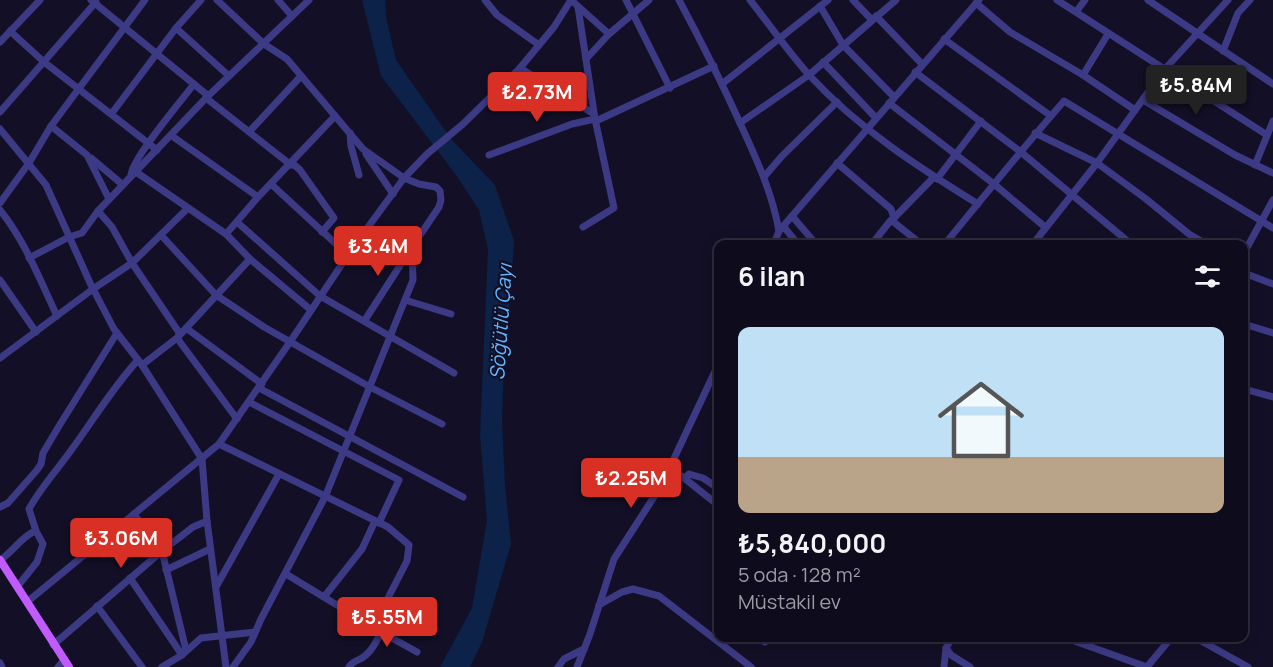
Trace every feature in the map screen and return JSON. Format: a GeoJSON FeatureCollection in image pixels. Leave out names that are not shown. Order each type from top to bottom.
{"type":"FeatureCollection","features":[{"type":"Feature","properties":{"kind":"main road"},"geometry":{"type":"LineString","coordinates":[[0,560],[3,571],[27,602],[64,665]]}},
{"type":"Feature","properties":{"kind":"street"},"geometry":{"type":"LineString","coordinates":[[0,42],[40,0]]}},
{"type":"Feature","properties":{"kind":"street"},"geometry":{"type":"LineString","coordinates":[[0,203],[29,163],[51,126],[145,0]]}},
{"type":"Feature","properties":{"kind":"street"},"geometry":{"type":"LineString","coordinates":[[112,113],[201,0]]}},
{"type":"Feature","properties":{"kind":"street"},"geometry":{"type":"LineString","coordinates":[[217,0],[264,44],[287,59],[363,149],[393,194]]}},
{"type":"Feature","properties":{"kind":"street"},"geometry":{"type":"LineString","coordinates":[[278,0],[292,16]]}},
{"type":"Feature","properties":{"kind":"street"},"geometry":{"type":"LineString","coordinates":[[29,258],[69,237],[82,233],[109,199],[206,98],[309,0]]}},
{"type":"Feature","properties":{"kind":"street"},"geometry":{"type":"LineString","coordinates":[[485,0],[497,15],[539,45]]}},
{"type":"Feature","properties":{"kind":"street"},"geometry":{"type":"LineString","coordinates":[[27,602],[219,444],[348,255],[404,178],[520,68],[554,27],[571,0],[609,33]]}},
{"type":"Feature","properties":{"kind":"street"},"geometry":{"type":"LineString","coordinates":[[626,0],[670,88]]}},
{"type":"Feature","properties":{"kind":"street"},"geometry":{"type":"LineString","coordinates":[[586,58],[609,33],[649,0]]}},
{"type":"Feature","properties":{"kind":"street"},"geometry":{"type":"LineString","coordinates":[[679,0],[714,66],[740,123],[764,177],[781,228],[794,240]]}},
{"type":"Feature","properties":{"kind":"street"},"geometry":{"type":"LineString","coordinates":[[750,0],[809,75],[866,129],[935,178],[978,204]]}},
{"type":"Feature","properties":{"kind":"street"},"geometry":{"type":"LineString","coordinates":[[722,84],[828,0]]}},
{"type":"Feature","properties":{"kind":"street"},"geometry":{"type":"LineString","coordinates":[[853,0],[922,64]]}},
{"type":"Feature","properties":{"kind":"street"},"geometry":{"type":"LineString","coordinates":[[740,123],[809,75],[896,0]]}},
{"type":"Feature","properties":{"kind":"street"},"geometry":{"type":"LineString","coordinates":[[1057,0],[1267,135]]}},
{"type":"Feature","properties":{"kind":"street"},"geometry":{"type":"LineString","coordinates":[[1076,12],[1084,0]]}},
{"type":"Feature","properties":{"kind":"street"},"geometry":{"type":"LineString","coordinates":[[1148,0],[1273,84]]}},
{"type":"Feature","properties":{"kind":"street"},"geometry":{"type":"LineString","coordinates":[[1036,240],[1097,163],[1164,70],[1228,0]]}},
{"type":"Feature","properties":{"kind":"street"},"geometry":{"type":"LineString","coordinates":[[1223,51],[1238,13],[1250,0]]}},
{"type":"Feature","properties":{"kind":"street"},"geometry":{"type":"LineString","coordinates":[[0,112],[94,1],[206,94],[206,98],[300,170],[334,218],[322,232]]}},
{"type":"Feature","properties":{"kind":"street"},"geometry":{"type":"LineString","coordinates":[[776,240],[781,228],[977,2],[1010,32],[1083,75],[1135,110]]}},
{"type":"Feature","properties":{"kind":"street"},"geometry":{"type":"LineString","coordinates":[[820,6],[843,45],[892,100],[955,155],[1045,227]]}},
{"type":"Feature","properties":{"kind":"street"},"geometry":{"type":"LineString","coordinates":[[578,7],[595,118],[614,208],[583,227]]}},
{"type":"Feature","properties":{"kind":"street"},"geometry":{"type":"LineString","coordinates":[[177,28],[229,76]]}},
{"type":"Feature","properties":{"kind":"street"},"geometry":{"type":"LineString","coordinates":[[10,31],[44,62],[158,150]]}},
{"type":"Feature","properties":{"kind":"street"},"geometry":{"type":"LineString","coordinates":[[1083,75],[1108,34]]}},
{"type":"Feature","properties":{"kind":"street"},"geometry":{"type":"LineString","coordinates":[[944,39],[1051,116]]}},
{"type":"Feature","properties":{"kind":"street"},"geometry":{"type":"LineString","coordinates":[[823,62],[876,118]]}},
{"type":"Feature","properties":{"kind":"street"},"geometry":{"type":"LineString","coordinates":[[489,155],[572,124],[595,118],[670,88],[714,66]]}},
{"type":"Feature","properties":{"kind":"street"},"geometry":{"type":"LineString","coordinates":[[520,68],[595,118]]}},
{"type":"Feature","properties":{"kind":"street"},"geometry":{"type":"LineString","coordinates":[[915,72],[1022,153],[1126,240]]}},
{"type":"Feature","properties":{"kind":"street"},"geometry":{"type":"LineString","coordinates":[[249,132],[302,76]]}},
{"type":"Feature","properties":{"kind":"street"},"geometry":{"type":"LineString","coordinates":[[194,84],[149,143],[131,170],[133,174],[226,234],[250,259],[311,310]]}},
{"type":"Feature","properties":{"kind":"street"},"geometry":{"type":"LineString","coordinates":[[1143,100],[1235,155],[1273,173]]}},
{"type":"Feature","properties":{"kind":"street"},"geometry":{"type":"LineString","coordinates":[[948,240],[1022,153],[1035,133],[1064,101],[1273,228]]}},
{"type":"Feature","properties":{"kind":"street"},"geometry":{"type":"LineString","coordinates":[[764,177],[837,102]]}},
{"type":"Feature","properties":{"kind":"street"},"geometry":{"type":"LineString","coordinates":[[226,234],[335,116]]}},
{"type":"Feature","properties":{"kind":"street"},"geometry":{"type":"LineString","coordinates":[[875,240],[893,219],[935,178],[981,121]]}},
{"type":"Feature","properties":{"kind":"street"},"geometry":{"type":"LineString","coordinates":[[1255,165],[1273,121]]}},
{"type":"Feature","properties":{"kind":"street"},"geometry":{"type":"LineString","coordinates":[[51,126],[123,185]]}},
{"type":"Feature","properties":{"kind":"street"},"geometry":{"type":"LineString","coordinates":[[0,129],[46,185],[93,289],[117,333],[140,363],[202,459],[210,549],[226,667]]}},
{"type":"Feature","properties":{"kind":"street"},"geometry":{"type":"LineString","coordinates":[[350,133],[358,175]]}},
{"type":"Feature","properties":{"kind":"street"},"geometry":{"type":"LineString","coordinates":[[1035,133],[1097,163],[1199,240]]}},
{"type":"Feature","properties":{"kind":"street"},"geometry":{"type":"LineString","coordinates":[[172,136],[258,198]]}},
{"type":"Feature","properties":{"kind":"street"},"geometry":{"type":"LineString","coordinates":[[363,149],[404,178],[436,187],[441,197],[439,207],[365,320]]}},
{"type":"Feature","properties":{"kind":"street"},"geometry":{"type":"LineString","coordinates":[[87,155],[109,199]]}},
{"type":"Feature","properties":{"kind":"street"},"geometry":{"type":"LineString","coordinates":[[837,164],[891,209],[893,219],[917,240]]}},
{"type":"Feature","properties":{"kind":"street"},"geometry":{"type":"LineString","coordinates":[[271,184],[348,255]]}},
{"type":"Feature","properties":{"kind":"street"},"geometry":{"type":"LineString","coordinates":[[1248,246],[1273,200]]}},
{"type":"Feature","properties":{"kind":"street"},"geometry":{"type":"LineString","coordinates":[[0,358],[132,262],[187,209]]}},
{"type":"Feature","properties":{"kind":"street"},"geometry":{"type":"LineString","coordinates":[[0,210],[11,223],[57,316]]}},
{"type":"Feature","properties":{"kind":"street"},"geometry":{"type":"LineString","coordinates":[[98,211],[112,228],[178,336],[237,419]]}},
{"type":"Feature","properties":{"kind":"street"},"geometry":{"type":"LineString","coordinates":[[792,216],[813,240]]}},
{"type":"Feature","properties":{"kind":"street"},"geometry":{"type":"LineString","coordinates":[[237,222],[320,296],[365,320],[389,337],[454,374]]}},
{"type":"Feature","properties":{"kind":"street"},"geometry":{"type":"LineString","coordinates":[[161,235],[216,295],[290,342],[442,424]]}},
{"type":"Feature","properties":{"kind":"street"},"geometry":{"type":"LineString","coordinates":[[233,667],[251,642],[325,497],[413,280],[412,247]]}},
{"type":"Feature","properties":{"kind":"street"},"geometry":{"type":"LineString","coordinates":[[17,587],[30,573],[43,544],[35,531],[29,509],[39,491],[61,465],[121,379],[178,336],[250,259]]}},
{"type":"Feature","properties":{"kind":"street"},"geometry":{"type":"LineString","coordinates":[[1248,275],[1273,284]]}},
{"type":"Feature","properties":{"kind":"street"},"geometry":{"type":"LineString","coordinates":[[0,280],[36,332]]}},
{"type":"Feature","properties":{"kind":"street"},"geometry":{"type":"LineString","coordinates":[[405,300],[451,314]]}},
{"type":"Feature","properties":{"kind":"street"},"geometry":{"type":"LineString","coordinates":[[1248,325],[1273,333]]}},
{"type":"Feature","properties":{"kind":"street"},"geometry":{"type":"LineString","coordinates":[[186,328],[260,386],[463,497]]}},
{"type":"Feature","properties":{"kind":"street"},"geometry":{"type":"LineString","coordinates":[[0,507],[8,502],[37,470],[43,453],[117,333]]}},
{"type":"Feature","properties":{"kind":"street"},"geometry":{"type":"LineString","coordinates":[[577,667],[614,560],[661,486],[714,374]]}},
{"type":"Feature","properties":{"kind":"street"},"geometry":{"type":"LineString","coordinates":[[1248,390],[1273,397]]}},
{"type":"Feature","properties":{"kind":"street"},"geometry":{"type":"LineString","coordinates":[[249,402],[399,480],[362,549],[324,597]]}},
{"type":"Feature","properties":{"kind":"street"},"geometry":{"type":"LineString","coordinates":[[219,444],[388,527],[409,545],[407,561],[373,627]]}},
{"type":"Feature","properties":{"kind":"street"},"geometry":{"type":"LineString","coordinates":[[670,467],[714,502]]}},
{"type":"Feature","properties":{"kind":"street"},"geometry":{"type":"LineString","coordinates":[[216,588],[279,474]]}},
{"type":"Feature","properties":{"kind":"street"},"geometry":{"type":"LineString","coordinates":[[685,478],[689,474],[694,475],[714,486]]}},
{"type":"Feature","properties":{"kind":"street"},"geometry":{"type":"LineString","coordinates":[[134,514],[162,551],[184,652]]}},
{"type":"Feature","properties":{"kind":"street"},"geometry":{"type":"LineString","coordinates":[[54,645],[162,551],[193,527],[207,521]]}},
{"type":"Feature","properties":{"kind":"street"},"geometry":{"type":"LineString","coordinates":[[0,560],[9,554],[23,536],[35,531]]}},
{"type":"Feature","properties":{"kind":"street"},"geometry":{"type":"LineString","coordinates":[[166,570],[210,549]]}},
{"type":"Feature","properties":{"kind":"street"},"geometry":{"type":"LineString","coordinates":[[286,574],[417,652]]}},
{"type":"Feature","properties":{"kind":"street"},"geometry":{"type":"LineString","coordinates":[[130,578],[184,652]]}},
{"type":"Feature","properties":{"kind":"street"},"geometry":{"type":"LineString","coordinates":[[599,605],[622,592],[644,591],[659,596],[714,637]]}},
{"type":"Feature","properties":{"kind":"street"},"geometry":{"type":"LineString","coordinates":[[97,606],[142,667]]}},
{"type":"Feature","properties":{"kind":"street"},"geometry":{"type":"LineString","coordinates":[[162,667],[201,638],[255,632]]}},
{"type":"Feature","properties":{"kind":"street"},"geometry":{"type":"LineString","coordinates":[[349,667],[352,662],[365,657],[375,646],[381,632]]}},
{"type":"Feature","properties":{"kind":"street"},"geometry":{"type":"LineString","coordinates":[[721,642],[751,667]]}},
{"type":"Feature","properties":{"kind":"street"},"geometry":{"type":"LineString","coordinates":[[944,667],[946,648],[950,642]]}},
{"type":"Feature","properties":{"kind":"street"},"geometry":{"type":"LineString","coordinates":[[1077,642],[1147,667],[1168,642]]}},
{"type":"Feature","properties":{"kind":"street"},"geometry":{"type":"LineString","coordinates":[[1203,642],[1248,667]]}},
{"type":"Feature","properties":{"kind":"street"},"geometry":{"type":"LineString","coordinates":[[946,648],[951,655],[970,667]]}},
{"type":"Feature","properties":{"kind":"street"},"geometry":{"type":"LineString","coordinates":[[558,667],[564,658],[584,649]]}},
{"type":"Feature","properties":{"kind":"water","name":"Söğütlü Çayı"},"geometry":{"type":"Polygon","coordinates":[[[362,0],[385,0],[386,17],[396,60],[452,140],[495,185],[514,241],[505,336],[502,419],[511,544],[482,642],[470,667],[440,667],[472,608],[487,520],[480,435],[488,249],[479,210],[456,175],[381,76],[362,0]]]}}]}
